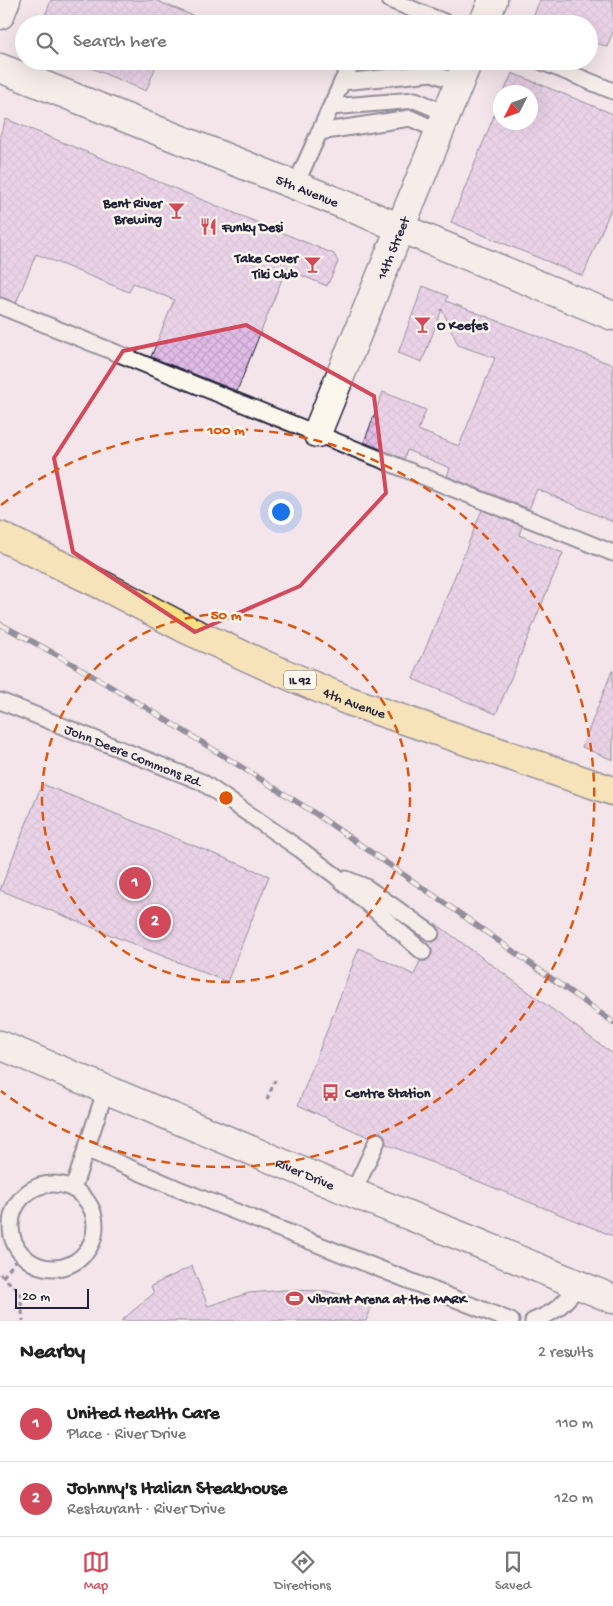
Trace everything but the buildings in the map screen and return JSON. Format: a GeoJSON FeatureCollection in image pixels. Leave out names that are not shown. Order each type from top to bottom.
{"type":"FeatureCollection","features":[{"type":"Feature","properties":{"kind":"main road","name":"4th Avenue"},"geometry":{"type":"LineString","coordinates":[[0,536],[104,586],[188,630],[340,697],[613,791]]}},
{"type":"Feature","properties":{"kind":"street"},"geometry":{"type":"LineString","coordinates":[[0,15],[6,0]]}},
{"type":"Feature","properties":{"kind":"street"},"geometry":{"type":"LineString","coordinates":[[487,15],[493,0]]}},
{"type":"Feature","properties":{"kind":"street","name":"5th Avenue"},"geometry":{"type":"LineString","coordinates":[[0,68],[400,228],[613,316]]}},
{"type":"Feature","properties":{"kind":"street","name":"14th Street"},"geometry":{"type":"LineString","coordinates":[[317,433],[443,122],[461,70]]}},
{"type":"Feature","properties":{"kind":"street","name":"River Drive"},"geometry":{"type":"LineString","coordinates":[[0,1045],[353,1193],[613,1299]]}},
{"type":"Feature","properties":{"kind":"lane"},"geometry":{"type":"LineString","coordinates":[[390,0],[427,15]]}},
{"type":"Feature","properties":{"kind":"lane"},"geometry":{"type":"LineString","coordinates":[[295,186],[348,70]]}},
{"type":"Feature","properties":{"kind":"lane"},"geometry":{"type":"LineString","coordinates":[[342,82],[450,70]]}},
{"type":"Feature","properties":{"kind":"lane"},"geometry":{"type":"LineString","coordinates":[[562,70],[613,91]]}},
{"type":"Feature","properties":{"kind":"lane"},"geometry":{"type":"LineString","coordinates":[[331,107],[414,100],[443,122]]}},
{"type":"Feature","properties":{"kind":"lane"},"geometry":{"type":"LineString","coordinates":[[319,132],[410,118],[443,122]]}},
{"type":"Feature","properties":{"kind":"lane"},"geometry":{"type":"LineString","coordinates":[[0,306],[613,553]]}},
{"type":"Feature","properties":{"kind":"lane","name":"John Deere Commons Rd."},"geometry":{"type":"LineString","coordinates":[[0,701],[202,782],[336,876],[423,952]]}},
{"type":"Feature","properties":{"kind":"lane","name":"John Deere Commons Rd."},"geometry":{"type":"LineString","coordinates":[[336,876],[366,887],[431,933]]}},
{"type":"Feature","properties":{"kind":"lane"},"geometry":{"type":"LineString","coordinates":[[73,1189],[106,1089]]}},
{"type":"Feature","properties":{"kind":"lane"},"geometry":{"type":"LineString","coordinates":[[353,1193],[377,1141]]}},
{"type":"Feature","properties":{"kind":"lane"},"geometry":{"type":"LineString","coordinates":[[86,1149],[176,1188],[511,1321]]}},
{"type":"Feature","properties":{"kind":"lane"},"geometry":{"type":"LineString","coordinates":[[58,1184],[73,1189],[84,1198],[92,1210],[96,1224],[91,1245],[83,1257],[70,1265],[56,1269],[39,1266],[26,1259],[21,1253],[13,1240],[11,1226],[14,1211],[24,1195],[37,1187],[58,1184]]}},
{"type":"Feature","properties":{"kind":"lane"},"geometry":{"type":"LineString","coordinates":[[532,1321],[548,1315],[560,1307],[580,1285]]}},
{"type":"Feature","properties":{"kind":"path"},"geometry":{"type":"LineString","coordinates":[[267,1100],[274,1080]]}},
{"type":"Feature","properties":{"kind":"path"},"geometry":{"type":"LineString","coordinates":[[21,1253],[2,1276],[20,1292],[23,1321]]}},
{"type":"Feature","properties":{"kind":"highlighted area"},"geometry":{"type":"Polygon","coordinates":[[[246,325],[374,396],[386,493],[300,586],[195,632],[73,552],[54,458],[123,351],[246,325]]]}},
{"type":"Feature","properties":{"kind":"railway"},"geometry":{"type":"LineString","coordinates":[[0,624],[59,656],[155,713],[310,810],[613,1022]]}},
{"type":"Feature","properties":{"kind":"place","name":"Bent River Brewing"},"geometry":{"type":"Point","coordinates":[176,210]}},
{"type":"Feature","properties":{"kind":"place","name":"Funky Desi"},"geometry":{"type":"Point","coordinates":[208,226]}},
{"type":"Feature","properties":{"kind":"place","name":"Take Cover Tiki Club"},"geometry":{"type":"Point","coordinates":[312,265]}},
{"type":"Feature","properties":{"kind":"place","name":"O Keefes"},"geometry":{"type":"Point","coordinates":[423,324]}},
{"type":"Feature","properties":{"kind":"place","name":"United Health Care"},"geometry":{"type":"Point","coordinates":[135,883]}},
{"type":"Feature","properties":{"kind":"place","name":"Johnny's Italian Steakhouse"},"geometry":{"type":"Point","coordinates":[155,922]}},
{"type":"Feature","properties":{"kind":"place","name":"Centre Station"},"geometry":{"type":"Point","coordinates":[331,1092]}},
{"type":"Feature","properties":{"kind":"place","name":"Vibrant Arena at the MARK"},"geometry":{"type":"Point","coordinates":[294,1298]}}]}
